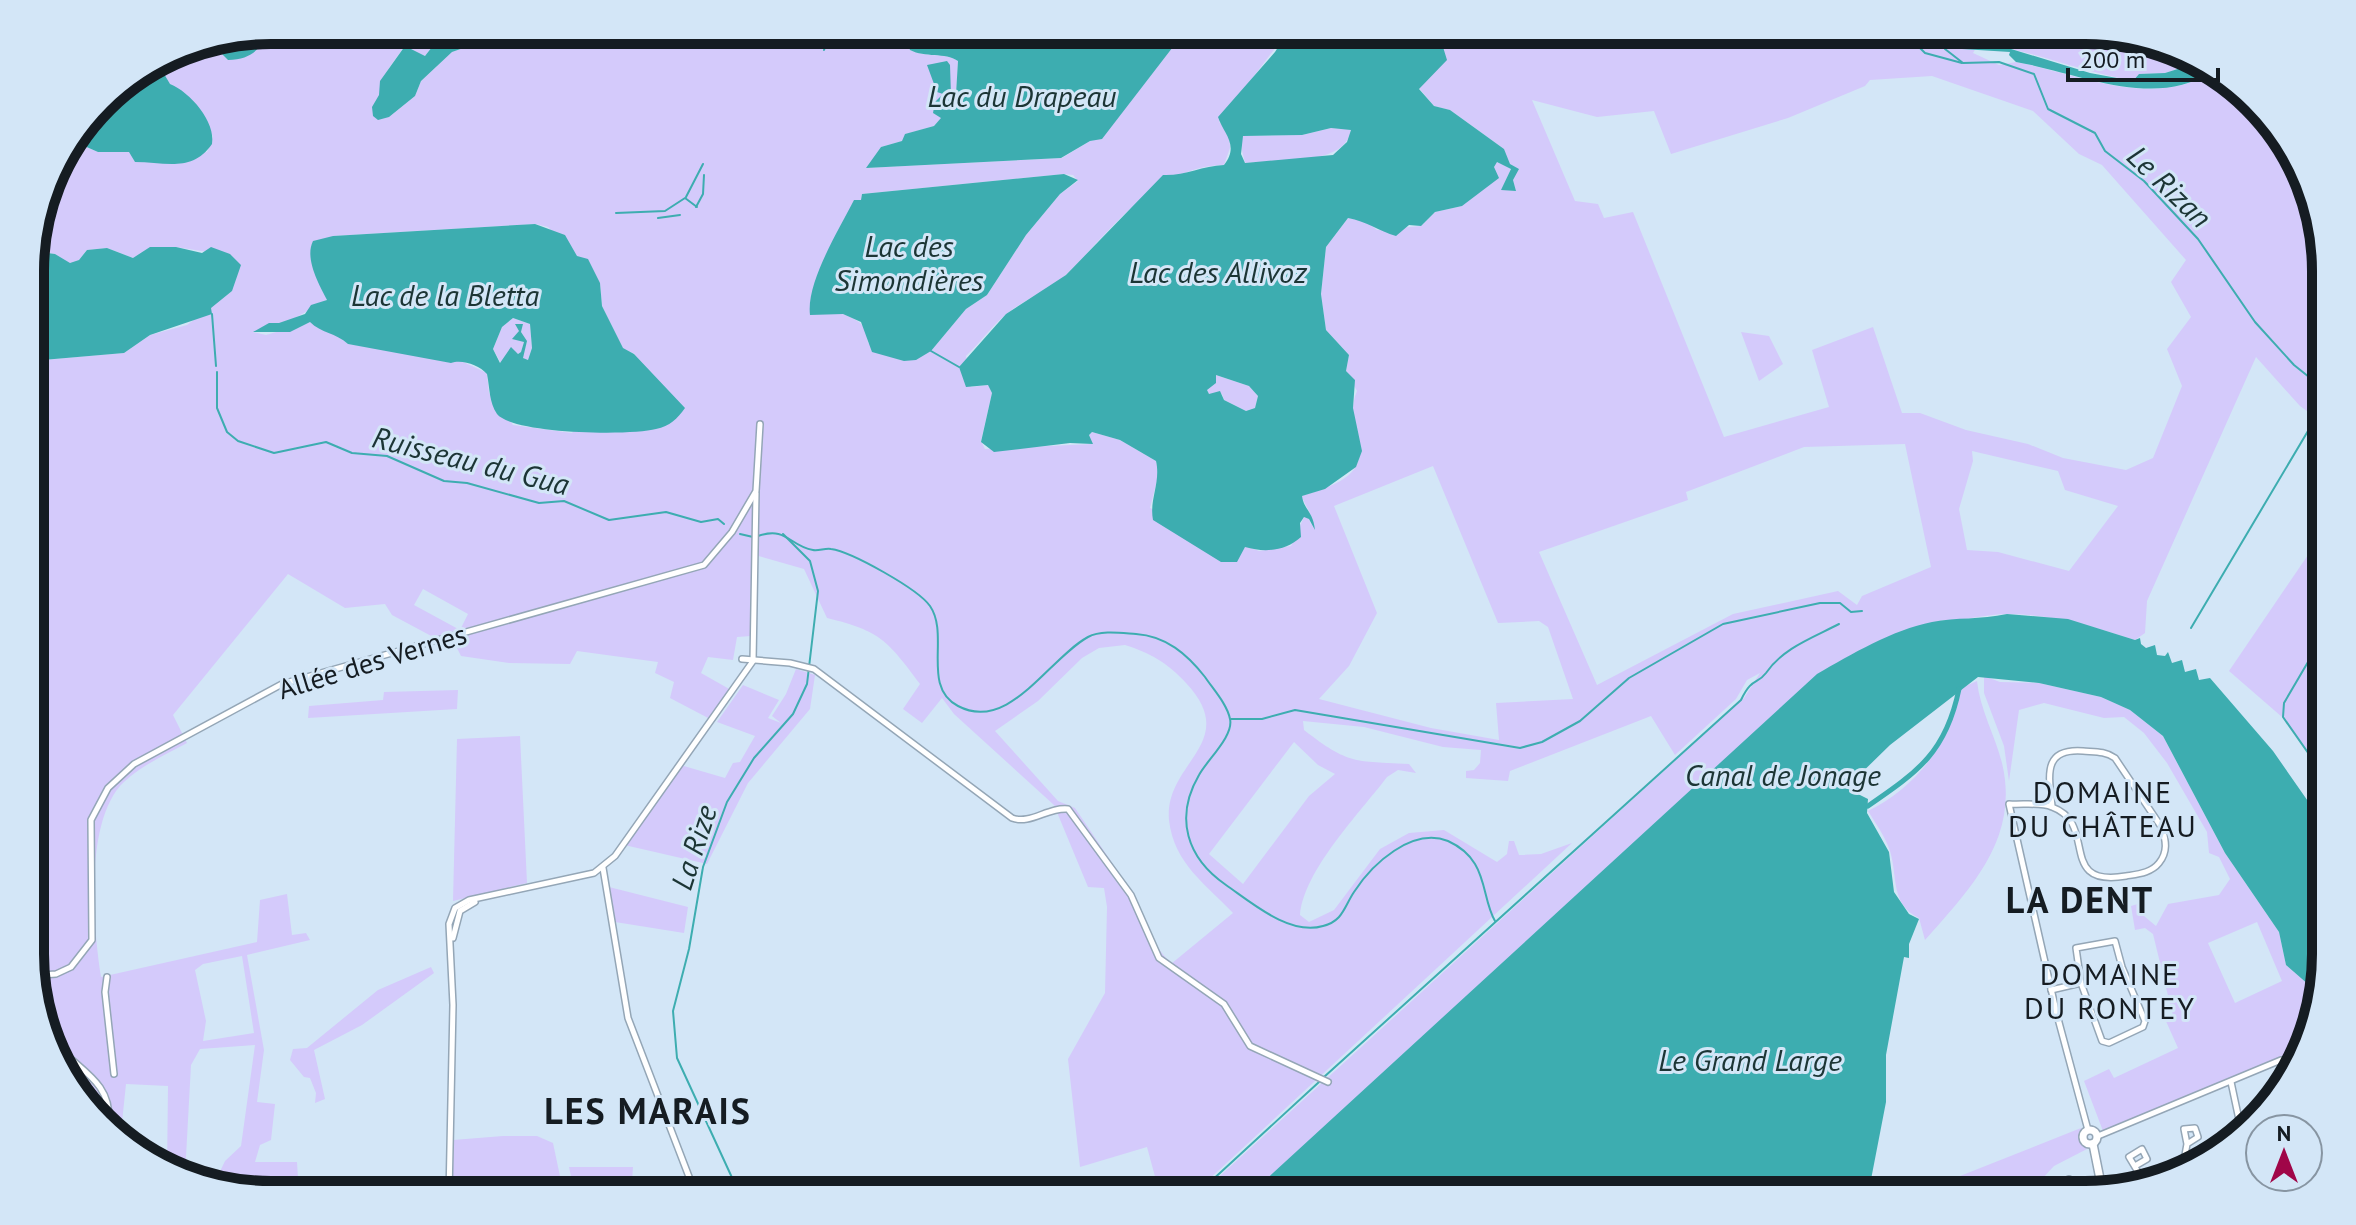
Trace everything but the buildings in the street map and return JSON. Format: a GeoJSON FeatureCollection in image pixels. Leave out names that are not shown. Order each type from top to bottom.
{"type":"FeatureCollection","features":[{"type":"Feature","properties":{"kind":"street","name":"Allée des Vernes"},"geometry":{"type":"LineString","coordinates":[[47,986],[56,974],[80,958],[93,938],[91,820],[108,788],[134,764],[282,684],[704,565],[732,532],[756,491],[760,424]]}},
{"type":"Feature","properties":{"kind":"street"},"geometry":{"type":"LineString","coordinates":[[449,1181],[451,947],[460,911],[484,898],[603,868],[753,661],[756,491]]}},
{"type":"Feature","properties":{"kind":"street"},"geometry":{"type":"LineString","coordinates":[[742,659],[810,668],[1019,820],[1057,808],[1068,809],[1131,895],[1159,958],[1224,1004],[1250,1046],[1321,1076],[1328,1082]]}},
{"type":"Feature","properties":{"kind":"street"},"geometry":{"type":"LineString","coordinates":[[2052,806],[2050,766],[2059,755],[2071,750],[2110,754],[2162,828],[2166,840],[2164,855],[2148,872],[2106,880],[2095,877],[2083,866],[2075,826],[2052,806],[2009,804],[2051,990],[2088,1130],[2095,1140],[2101,1181]]}},
{"type":"Feature","properties":{"kind":"street"},"geometry":{"type":"LineString","coordinates":[[603,868],[628,1018],[691,1181]]}},
{"type":"Feature","properties":{"kind":"street"},"geometry":{"type":"LineString","coordinates":[[2116,942],[2122,967],[2145,1021],[2143,1027],[2109,1043],[2102,1041],[2081,983],[2076,948],[2116,942]]}},
{"type":"Feature","properties":{"kind":"street"},"geometry":{"type":"LineString","coordinates":[[45,975],[56,974]]}},
{"type":"Feature","properties":{"kind":"street"},"geometry":{"type":"LineString","coordinates":[[107,977],[105,992],[114,1074]]}},
{"type":"Feature","properties":{"kind":"street"},"geometry":{"type":"LineString","coordinates":[[2051,990],[2081,983]]}},
{"type":"Feature","properties":{"kind":"street"},"geometry":{"type":"LineString","coordinates":[[67,1054],[100,1084],[108,1097],[109,1113]]}},
{"type":"Feature","properties":{"kind":"street"},"geometry":{"type":"LineString","coordinates":[[2088,1130],[2084,1140],[2095,1140],[2285,1061]]}},
{"type":"Feature","properties":{"kind":"street"},"geometry":{"type":"LineString","coordinates":[[2231,1082],[2239,1121]]}},
{"type":"Feature","properties":{"kind":"street"},"geometry":{"type":"LineString","coordinates":[[2184,1158],[2187,1144]]}},
{"type":"Feature","properties":{"kind":"street"},"geometry":{"type":"LineString","coordinates":[[2135,1166],[2140,1174]]}},
{"type":"Feature","properties":{"kind":"shaded area"},"geometry":{"type":"Polygon","coordinates":[[[263,44],[434,44],[425,56],[404,47],[391,65],[382,87],[389,117],[415,96],[421,81],[452,52],[475,44],[908,44],[910,50],[958,61],[956,95],[943,94],[933,113],[942,118],[934,126],[906,134],[903,141],[881,147],[867,168],[1062,158],[1090,141],[1102,138],[1175,44],[1278,44],[1219,122],[1229,131],[1230,148],[1224,165],[1199,168],[1155,189],[1117,222],[1066,275],[1009,312],[966,356],[971,387],[988,385],[992,393],[981,441],[985,449],[1092,444],[1089,435],[1092,432],[1120,440],[1156,461],[1159,473],[1150,508],[1259,551],[1291,546],[1304,517],[1309,518],[1311,526],[1310,513],[1301,496],[1331,486],[1349,475],[1357,463],[1359,451],[1353,408],[1357,391],[1346,371],[1349,355],[1326,330],[1321,294],[1326,247],[1348,218],[1366,221],[1377,230],[1421,226],[1435,212],[1462,206],[1497,161],[1509,168],[1504,149],[1450,110],[1434,106],[1419,88],[1443,47],[1440,44],[1978,44],[1973,53],[1999,65],[2016,62],[2115,85],[2165,88],[2202,77],[2235,100],[2256,121],[2274,145],[2295,184],[2310,242],[2312,415],[2300,406],[2256,357],[2147,601],[2145,633],[2135,640],[2074,622],[2027,615],[2003,614],[1942,620],[1266,1181],[1214,1181],[1744,698],[1760,673],[1747,680],[1736,699],[1675,755],[1651,716],[1510,771],[1508,781],[1466,778],[1466,771],[1474,770],[1480,763],[1481,750],[1443,747],[1364,727],[1303,721],[1304,730],[1332,750],[1364,761],[1409,764],[1416,773],[1398,770],[1387,777],[1334,843],[1311,880],[1304,898],[1300,915],[1309,922],[1334,910],[1380,849],[1409,833],[1444,830],[1497,862],[1507,854],[1509,841],[1514,841],[1519,855],[1541,854],[1572,843],[1207,1181],[1156,1181],[1147,1147],[1080,1167],[1068,1059],[1105,993],[1107,907],[1104,888],[1088,887],[1054,805],[954,714],[942,698],[922,723],[903,709],[920,684],[900,657],[882,640],[860,628],[827,618],[804,569],[755,555],[751,636],[737,637],[733,660],[708,657],[701,673],[731,690],[710,719],[670,698],[674,682],[655,673],[658,662],[577,651],[570,664],[509,663],[461,656],[450,634],[435,638],[392,615],[385,604],[345,608],[288,574],[173,715],[187,743],[143,767],[120,786],[109,804],[96,851],[94,905],[101,977],[257,942],[260,900],[287,894],[292,935],[306,933],[310,940],[247,955],[264,1050],[257,1102],[275,1104],[271,1140],[260,1145],[255,1162],[297,1162],[298,1181],[242,1179],[219,1174],[225,1161],[241,1146],[255,1045],[200,1049],[191,1065],[184,1164],[167,1156],[168,1086],[126,1084],[122,1126],[82,1080],[56,1027],[48,998],[44,954],[44,360],[124,353],[150,335],[187,325],[232,291],[227,255],[176,247],[133,258],[107,248],[87,250],[79,260],[70,264],[55,254],[45,253],[46,242],[61,184],[82,145],[98,152],[129,151],[135,162],[207,152],[213,136],[163,72],[218,50],[228,60],[263,44]],[[1932,76],[1870,80],[1865,86],[1788,118],[1671,154],[1654,111],[1597,117],[1532,100],[1575,201],[1598,204],[1604,218],[1633,212],[1724,437],[1829,407],[1812,350],[1873,327],[1902,413],[1920,413],[1966,430],[2028,444],[2063,458],[2126,470],[2153,458],[2182,386],[2167,349],[2191,317],[2171,282],[2186,260],[2102,165],[2079,154],[2033,111],[1932,76]],[[1510,171],[1502,189],[1516,191],[1510,171]],[[1064,174],[862,194],[861,200],[854,200],[843,314],[861,324],[868,343],[931,351],[966,309],[987,295],[1026,235],[1060,194],[1078,181],[1073,175],[1064,174]],[[536,224],[333,236],[311,257],[327,300],[293,319],[253,332],[266,335],[310,322],[336,333],[348,344],[459,360],[487,373],[489,393],[513,425],[572,433],[635,354],[623,349],[602,306],[600,283],[548,227],[536,224]],[[1905,444],[1804,447],[1686,492],[1688,500],[1539,552],[1597,685],[1733,614],[1838,591],[1857,605],[1862,596],[1931,567],[1905,444]],[[1972,451],[1973,461],[1959,509],[1967,550],[1998,552],[2069,571],[2118,506],[2065,490],[2058,471],[1972,451]],[[1433,466],[1334,506],[1377,613],[1349,666],[1319,699],[1431,728],[1499,740],[1496,703],[1573,699],[1548,627],[1539,621],[1498,623],[1433,466]],[[423,589],[414,605],[460,630],[468,614],[423,589]],[[1125,645],[1099,648],[1082,658],[1038,701],[995,731],[1058,801],[1075,808],[1133,894],[1157,947],[1171,964],[1233,913],[1184,861],[1177,849],[1169,820],[1177,783],[1197,752],[1206,722],[1201,704],[1186,683],[1158,660],[1125,645]],[[1294,742],[1209,854],[1243,884],[1309,796],[1335,774],[1318,765],[1294,742]],[[242,956],[203,964],[195,970],[206,1021],[203,1041],[254,1033],[242,956]]]}},
{"type":"Feature","properties":{"kind":"shaded area"},"geometry":{"type":"Polygon","coordinates":[[[1986,44],[2099,44],[2129,48],[2185,67],[2165,73],[2139,74],[2134,81],[1986,44]]]}},
{"type":"Feature","properties":{"kind":"shaded area"},"geometry":{"type":"Polygon","coordinates":[[[1331,128],[1351,129],[1346,141],[1337,150],[1323,156],[1245,163],[1240,142],[1243,136],[1302,135],[1331,128]]]}},
{"type":"Feature","properties":{"kind":"shaded area"},"geometry":{"type":"Polygon","coordinates":[[[513,318],[530,324],[532,348],[528,360],[522,358],[527,341],[521,332],[523,324],[516,336],[524,342],[521,352],[501,363],[493,349],[502,327],[513,318]]]}},
{"type":"Feature","properties":{"kind":"shaded area"},"geometry":{"type":"Polygon","coordinates":[[[1741,332],[1769,336],[1783,364],[1759,381],[1741,332]]]}},
{"type":"Feature","properties":{"kind":"shaded area"},"geometry":{"type":"Polygon","coordinates":[[[1216,375],[1249,386],[1258,396],[1255,408],[1246,411],[1224,400],[1222,394],[1209,394],[1207,390],[1216,375]]]}},
{"type":"Feature","properties":{"kind":"shaded area"},"geometry":{"type":"Polygon","coordinates":[[[2312,549],[2312,760],[2282,717],[2229,671],[2312,549]]]}},
{"type":"Feature","properties":{"kind":"shaded area"},"geometry":{"type":"Polygon","coordinates":[[[796,669],[815,675],[810,709],[748,783],[707,864],[620,844],[677,764],[725,778],[733,763],[740,762],[755,736],[717,722],[743,685],[779,700],[768,718],[781,723],[772,716],[786,694],[796,669]]]}},
{"type":"Feature","properties":{"kind":"shaded area"},"geometry":{"type":"Polygon","coordinates":[[[1984,676],[2000,682],[2039,683],[2101,697],[2130,710],[2163,736],[2225,853],[2279,932],[2286,965],[2310,986],[2300,1027],[2289,1054],[2103,1131],[2084,1081],[2109,1069],[2114,1078],[2178,1048],[2165,1019],[2173,1016],[2153,934],[2145,928],[2135,930],[2131,906],[2141,903],[2144,916],[2156,926],[2168,904],[2219,895],[2230,879],[2219,857],[2209,853],[2207,832],[2167,763],[2144,733],[2124,717],[2104,718],[2044,703],[2019,710],[2009,781],[2004,746],[1984,693],[1984,676]],[[2257,922],[2208,943],[2235,1003],[2282,981],[2257,922]]]}},
{"type":"Feature","properties":{"kind":"shaded area"},"geometry":{"type":"Polygon","coordinates":[[[1977,681],[2002,763],[2006,790],[2004,815],[1988,860],[1959,901],[1925,940],[1919,918],[1899,898],[1890,851],[1868,811],[1902,789],[1930,760],[1949,726],[1959,689],[1977,681]]]}},
{"type":"Feature","properties":{"kind":"shaded area"},"geometry":{"type":"Polygon","coordinates":[[[458,690],[457,709],[308,718],[309,706],[383,700],[384,692],[458,690]]]}},
{"type":"Feature","properties":{"kind":"shaded area"},"geometry":{"type":"Polygon","coordinates":[[[520,736],[527,883],[453,901],[457,739],[520,736]]]}},
{"type":"Feature","properties":{"kind":"shaded area"},"geometry":{"type":"Polygon","coordinates":[[[609,887],[688,907],[684,933],[615,922],[609,887]]]}},
{"type":"Feature","properties":{"kind":"shaded area"},"geometry":{"type":"Polygon","coordinates":[[[431,967],[434,973],[362,1025],[314,1050],[325,1099],[315,1103],[316,1093],[310,1078],[304,1077],[290,1060],[293,1049],[307,1048],[378,990],[431,967]]]}},
{"type":"Feature","properties":{"kind":"shaded area"},"geometry":{"type":"Polygon","coordinates":[[[2081,1128],[2079,1139],[2087,1149],[2054,1166],[2040,1181],[1947,1181],[2081,1128]]]}},
{"type":"Feature","properties":{"kind":"shaded area"},"geometry":{"type":"Polygon","coordinates":[[[537,1136],[553,1143],[561,1181],[452,1178],[453,1140],[537,1136]]]}},
{"type":"Feature","properties":{"kind":"shaded area"},"geometry":{"type":"Polygon","coordinates":[[[569,1167],[633,1167],[632,1181],[572,1181],[569,1167]]]}},
{"type":"Feature","properties":{"kind":"water"},"geometry":{"type":"Polygon","coordinates":[[[261,44],[243,58],[228,60],[218,50],[261,44]]]}},
{"type":"Feature","properties":{"kind":"water"},"geometry":{"type":"Polygon","coordinates":[[[434,44],[475,44],[452,52],[421,81],[415,96],[389,117],[378,120],[373,116],[372,107],[379,95],[380,81],[405,46],[425,56],[434,44]]]}},
{"type":"Feature","properties":{"kind":"water","name":"Lac du Drapeau"},"geometry":{"type":"Polygon","coordinates":[[[908,44],[1175,44],[1102,139],[1090,141],[1061,158],[866,168],[881,147],[902,141],[905,134],[934,126],[941,118],[933,113],[935,102],[943,94],[937,92],[927,65],[947,61],[950,65],[951,95],[956,94],[958,61],[910,50],[908,44]]]}},
{"type":"Feature","properties":{"kind":"water","name":"Lac des Allivoz"},"geometry":{"type":"Polygon","coordinates":[[[1280,44],[1440,44],[1447,60],[1419,89],[1434,106],[1450,110],[1504,149],[1510,164],[1519,169],[1513,180],[1516,191],[1501,190],[1511,169],[1497,162],[1494,167],[1499,178],[1462,206],[1435,212],[1421,226],[1409,225],[1396,236],[1348,218],[1326,247],[1321,294],[1326,330],[1349,355],[1346,371],[1355,380],[1353,408],[1362,451],[1356,467],[1325,489],[1302,496],[1315,530],[1309,519],[1304,517],[1300,523],[1301,537],[1282,548],[1260,550],[1245,547],[1237,562],[1221,562],[1153,520],[1156,461],[1120,440],[1092,432],[1089,435],[1093,444],[1070,443],[994,452],[981,442],[992,393],[988,385],[966,387],[959,367],[1006,314],[1066,275],[1163,175],[1224,165],[1231,151],[1218,117],[1280,44]],[[1331,128],[1302,135],[1243,136],[1241,154],[1245,163],[1333,155],[1347,142],[1351,130],[1331,128]],[[1216,375],[1216,383],[1207,390],[1209,394],[1220,391],[1224,400],[1246,411],[1255,408],[1258,396],[1249,386],[1216,375]]]}},
{"type":"Feature","properties":{"kind":"water"},"geometry":{"type":"Polygon","coordinates":[[[1909,44],[1998,45],[2090,73],[2133,81],[2139,74],[2165,73],[2185,67],[2202,77],[2165,88],[2140,88],[2016,62],[2009,55],[2010,52],[1909,44]]]}},
{"type":"Feature","properties":{"kind":"water"},"geometry":{"type":"Polygon","coordinates":[[[163,72],[170,84],[186,94],[200,109],[212,135],[212,144],[204,153],[196,159],[177,164],[135,162],[129,152],[98,152],[82,145],[100,121],[121,100],[163,72]]]}},
{"type":"Feature","properties":{"kind":"water","name":"Lac des Simondières"},"geometry":{"type":"Polygon","coordinates":[[[1064,174],[1078,180],[1060,194],[1026,235],[987,295],[966,309],[931,351],[916,360],[904,361],[872,352],[861,322],[843,314],[810,315],[818,272],[854,200],[861,200],[862,194],[1064,174]]]}},
{"type":"Feature","properties":{"kind":"water","name":"Lac de la Bletta"},"geometry":{"type":"Polygon","coordinates":[[[535,224],[565,235],[577,256],[588,259],[600,283],[602,306],[623,348],[634,354],[685,408],[669,424],[642,431],[573,432],[525,426],[507,421],[497,414],[491,400],[487,374],[470,364],[348,344],[310,322],[290,332],[253,332],[269,323],[279,323],[305,314],[311,305],[327,300],[310,256],[313,241],[333,236],[535,224]],[[513,318],[502,327],[493,349],[500,363],[511,347],[518,354],[521,352],[524,342],[512,339],[519,331],[515,324],[523,324],[521,332],[527,341],[523,358],[528,360],[532,348],[530,324],[513,318]]]}},
{"type":"Feature","properties":{"kind":"water"},"geometry":{"type":"Polygon","coordinates":[[[150,247],[176,247],[202,253],[211,247],[230,254],[241,265],[232,291],[211,308],[212,314],[150,335],[124,353],[44,360],[45,253],[55,254],[70,263],[79,260],[87,250],[107,248],[133,258],[150,247]]]}},
{"type":"Feature","properties":{"kind":"water"},"geometry":{"type":"Polygon","coordinates":[[[2007,614],[2068,619],[2135,640],[2140,638],[2146,648],[2155,645],[2157,655],[2165,656],[2168,652],[2172,663],[2182,660],[2185,672],[2196,669],[2199,680],[2210,678],[2273,751],[2312,807],[2310,986],[2286,965],[2279,932],[2225,853],[2163,736],[2130,710],[2101,697],[2039,683],[1978,677],[1890,745],[1846,788],[1868,799],[1867,813],[1889,852],[1894,892],[1909,914],[1919,919],[1909,944],[1909,958],[1904,957],[1886,1055],[1886,1102],[1871,1181],[1264,1181],[1817,674],[1902,631],[1941,620],[2007,614]]]}},
{"type":"Feature","properties":{"kind":"waterway"},"geometry":{"type":"LineString","coordinates":[[824,50],[826,44]]}},
{"type":"Feature","properties":{"kind":"waterway","name":"Le Rizan"},"geometry":{"type":"LineString","coordinates":[[1917,45],[1925,53],[1962,63]]}},
{"type":"Feature","properties":{"kind":"waterway","name":"Le Rizan"},"geometry":{"type":"LineString","coordinates":[[1945,49],[1963,63],[1999,62],[2034,74],[2048,109],[2095,133],[2105,151],[2144,181],[2198,239],[2255,322],[2294,365],[2312,379]]}},
{"type":"Feature","properties":{"kind":"waterway"},"geometry":{"type":"LineString","coordinates":[[2208,80],[2251,118],[2285,163]]}},
{"type":"Feature","properties":{"kind":"waterway"},"geometry":{"type":"LineString","coordinates":[[686,197],[703,164]]}},
{"type":"Feature","properties":{"kind":"waterway"},"geometry":{"type":"LineString","coordinates":[[696,207],[703,194],[704,175]]}},
{"type":"Feature","properties":{"kind":"waterway"},"geometry":{"type":"LineString","coordinates":[[616,213],[665,211],[685,198],[697,207]]}},
{"type":"Feature","properties":{"kind":"waterway"},"geometry":{"type":"LineString","coordinates":[[658,218],[680,215]]}},
{"type":"Feature","properties":{"kind":"waterway","name":"Ruisseau du Gua"},"geometry":{"type":"LineString","coordinates":[[212,314],[216,366]]}},
{"type":"Feature","properties":{"kind":"waterway"},"geometry":{"type":"LineString","coordinates":[[931,351],[959,367]]}},
{"type":"Feature","properties":{"kind":"waterway","name":"Ruisseau du Gua"},"geometry":{"type":"LineString","coordinates":[[217,372],[217,408],[227,432],[238,441],[274,453],[326,442],[352,453],[387,456],[444,481],[467,483],[539,503],[564,501],[609,520],[666,512],[701,522],[718,519],[724,524]]}},
{"type":"Feature","properties":{"kind":"waterway"},"geometry":{"type":"LineString","coordinates":[[2191,628],[2312,424]]}},
{"type":"Feature","properties":{"kind":"waterway","name":"Ruisseau du Gua"},"geometry":{"type":"LineString","coordinates":[[758,536],[775,533],[805,548],[841,552],[884,572],[912,590],[930,606],[935,618],[941,686],[947,697],[958,706],[977,712],[994,710],[1011,702],[1073,647],[1099,633],[1147,635],[1175,648],[1205,677],[1223,702],[1230,719],[1228,733],[1191,791],[1187,807],[1188,836],[1194,850],[1213,874],[1272,916],[1310,928],[1330,924],[1339,917],[1362,881],[1382,860],[1407,844],[1434,838],[1456,845],[1473,860],[1495,921]]}},
{"type":"Feature","properties":{"kind":"waterway","name":"Ruisseau du Gua"},"geometry":{"type":"LineString","coordinates":[[740,534],[753,537]]}},
{"type":"Feature","properties":{"kind":"waterway","name":"La Rize"},"geometry":{"type":"LineString","coordinates":[[734,1181],[677,1058],[673,1011],[689,949],[703,867],[727,802],[754,758],[793,714],[807,684],[818,591],[810,561],[783,534]]}},
{"type":"Feature","properties":{"kind":"waterway"},"geometry":{"type":"LineString","coordinates":[[1231,719],[1262,719],[1295,710],[1520,748],[1542,742],[1580,721],[1629,678],[1723,624],[1820,603],[1840,603],[1851,612],[1862,611]]}},
{"type":"Feature","properties":{"kind":"waterway","name":"Canal de Jonage"},"geometry":{"type":"LineString","coordinates":[[1324,1077],[1741,700],[1748,688],[1763,677],[1773,664],[1799,644],[1839,624]]}},
{"type":"Feature","properties":{"kind":"waterway"},"geometry":{"type":"LineString","coordinates":[[2312,655],[2284,703],[2283,717],[2312,758]]}},
{"type":"Feature","properties":{"kind":"waterway","name":"Canal de Jonage"},"geometry":{"type":"LineString","coordinates":[[1868,806],[1902,782],[1928,758],[1946,729],[1959,689]]}},
{"type":"Feature","properties":{"kind":"waterway"},"geometry":{"type":"LineString","coordinates":[[1211,1181],[1319,1082]]}},
{"type":"Feature","properties":{"kind":"district","name":"DOMAINE DU CHÂTEAU"},"geometry":{"type":"Point","coordinates":[2103,808]}},
{"type":"Feature","properties":{"kind":"district","name":"LA DENT"},"geometry":{"type":"Point","coordinates":[2080,899]}},
{"type":"Feature","properties":{"kind":"district","name":"DOMAINE DU RONTEY"},"geometry":{"type":"Point","coordinates":[2110,990]}},
{"type":"Feature","properties":{"kind":"district","name":"LES MARAIS"},"geometry":{"type":"Point","coordinates":[648,1110]}},
{"type":"Feature","properties":{"kind":"water label","name":"Le Grand Large"},"geometry":{"type":"Point","coordinates":[1750,1059]}}]}
